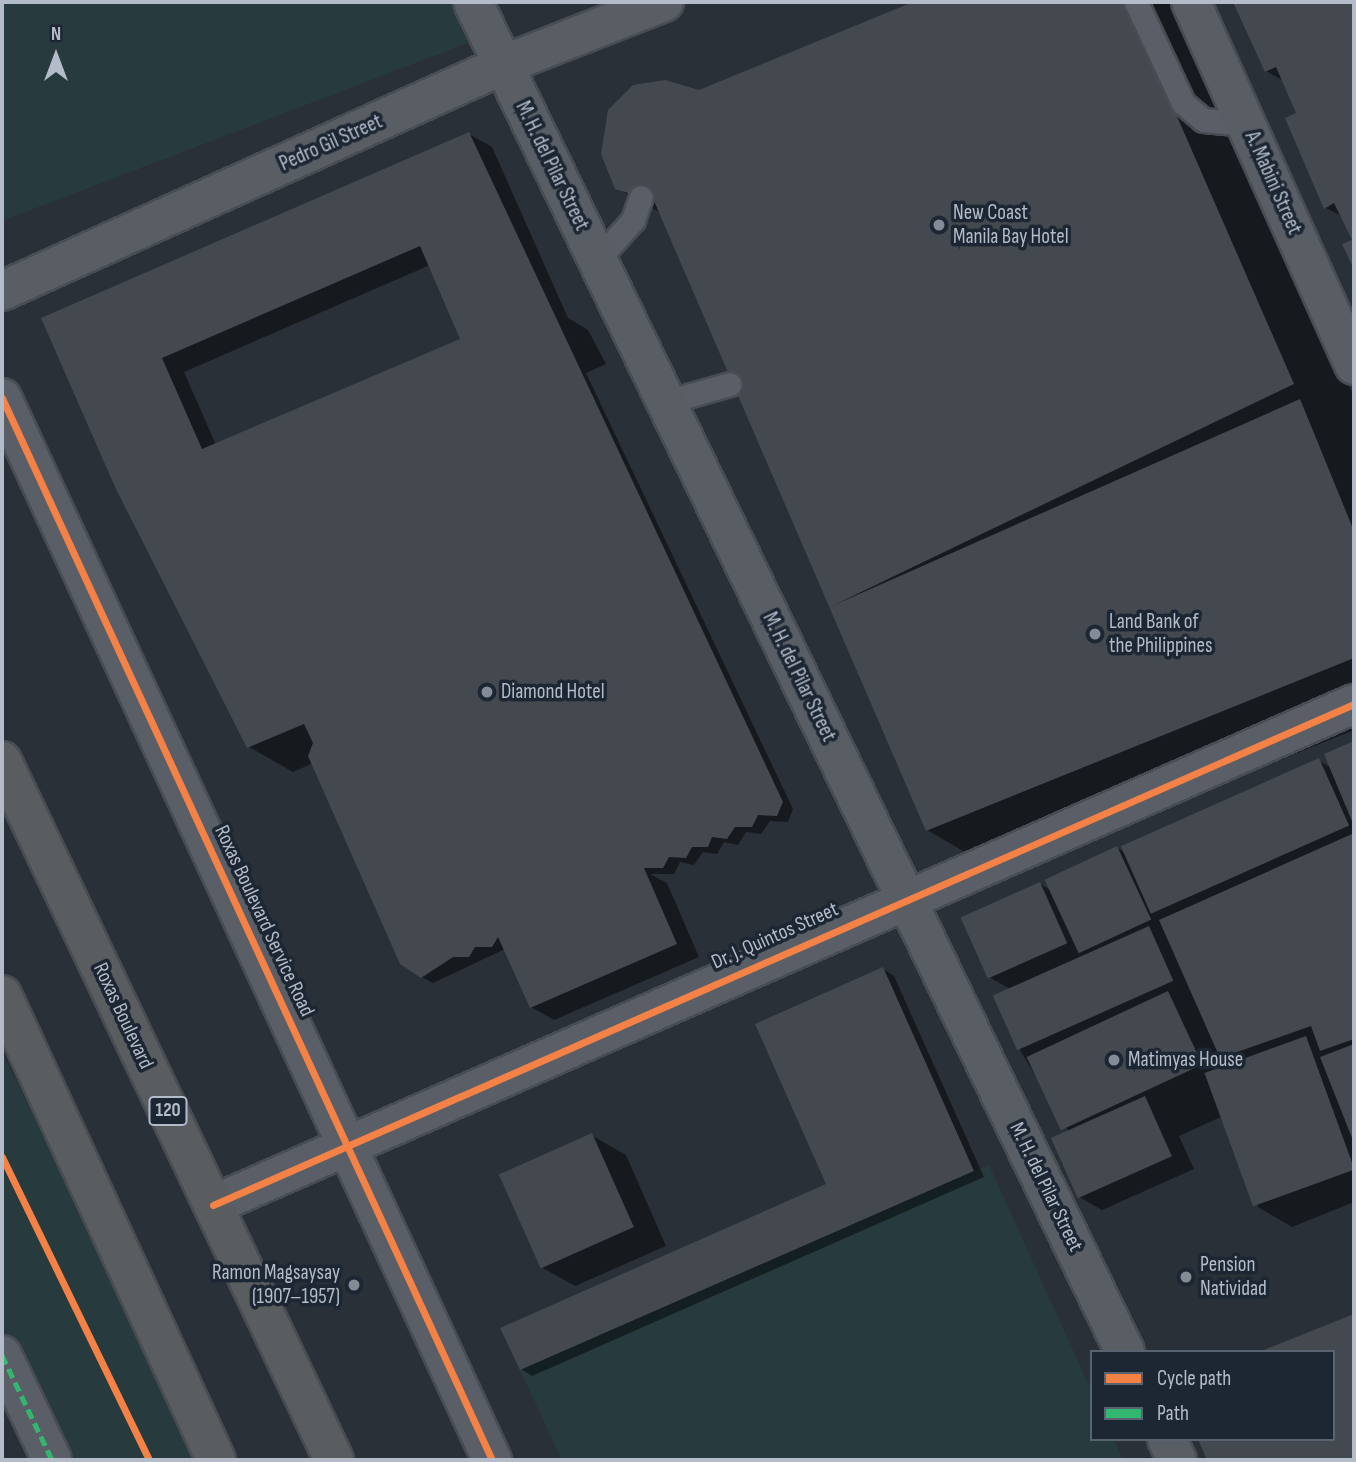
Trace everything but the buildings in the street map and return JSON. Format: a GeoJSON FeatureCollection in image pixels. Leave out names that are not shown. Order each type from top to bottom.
{"type":"FeatureCollection","features":[{"type":"Feature","properties":{"kind":"highway","name":"Roxas Boulevard"},"geometry":{"type":"LineString","coordinates":[[2,761],[334,1460]]}},
{"type":"Feature","properties":{"kind":"highway"},"geometry":{"type":"LineString","coordinates":[[2,995],[216,1460]]}},
{"type":"Feature","properties":{"kind":"main road","name":"M. H. del Pilar Street"},"geometry":{"type":"LineString","coordinates":[[472,2],[1124,1350]]}},
{"type":"Feature","properties":{"kind":"main road","name":"Pedro Gil Street"},"geometry":{"type":"LineString","coordinates":[[2,291],[503,65],[660,2]]}},
{"type":"Feature","properties":{"kind":"main road","name":"A. Mabini Street"},"geometry":{"type":"LineString","coordinates":[[1191,2],[1354,365]]}},
{"type":"Feature","properties":{"kind":"main road"},"geometry":{"type":"LineString","coordinates":[[1168,1441],[1177,1460]]}},
{"type":"Feature","properties":{"kind":"street","name":"Roxas Boulevard Service Road"},"geometry":{"type":"LineString","coordinates":[[2,398],[349,1142],[492,1460]]}},
{"type":"Feature","properties":{"kind":"street","name":"Dr. J. Quintos Street"},"geometry":{"type":"LineString","coordinates":[[213,1206],[349,1142],[1354,704]]}},
{"type":"Feature","properties":{"kind":"street"},"geometry":{"type":"LineString","coordinates":[[2,1354],[52,1460]]}},
{"type":"Feature","properties":{"kind":"lane"},"geometry":{"type":"LineString","coordinates":[[1136,2],[1183,103],[1203,120],[1246,124]]}},
{"type":"Feature","properties":{"kind":"lane"},"geometry":{"type":"LineString","coordinates":[[597,260],[633,220],[641,197]]}},
{"type":"Feature","properties":{"kind":"lane"},"geometry":{"type":"LineString","coordinates":[[666,402],[730,384]]}},
{"type":"Feature","properties":{"kind":"green space"},"geometry":{"type":"Polygon","coordinates":[[[2,2],[452,2],[473,41],[2,221],[2,2]]]}},
{"type":"Feature","properties":{"kind":"green space"},"geometry":{"type":"Polygon","coordinates":[[[2,1052],[203,1460],[39,1460],[2,1380],[2,1052]]]}},
{"type":"Feature","properties":{"kind":"green space"},"geometry":{"type":"Polygon","coordinates":[[[989,1165],[1090,1388],[1090,1441],[1114,1441],[1123,1460],[562,1460],[520,1370],[989,1165]]]}},
{"type":"Feature","properties":{"kind":"marked path"},"geometry":{"type":"LineString","coordinates":[[2,1355],[52,1460]]}},
{"type":"Feature","properties":{"kind":"cycle path"},"geometry":{"type":"LineString","coordinates":[[2,398],[492,1460]]}},
{"type":"Feature","properties":{"kind":"cycle path"},"geometry":{"type":"LineString","coordinates":[[213,1205],[1354,704]]}},
{"type":"Feature","properties":{"kind":"cycle path"},"geometry":{"type":"LineString","coordinates":[[2,1157],[149,1460]]}},
{"type":"Feature","properties":{"kind":"place","name":"New Coast Manila Bay Hotel"},"geometry":{"type":"Point","coordinates":[939,225]}},
{"type":"Feature","properties":{"kind":"place","name":"Land Bank of the Philippines"},"geometry":{"type":"Point","coordinates":[1095,634]}},
{"type":"Feature","properties":{"kind":"place","name":"Diamond Hotel"},"geometry":{"type":"Point","coordinates":[487,692]}},
{"type":"Feature","properties":{"kind":"place","name":"Matimyas House"},"geometry":{"type":"Point","coordinates":[1114,1060]}},
{"type":"Feature","properties":{"kind":"place","name":"Pension Natividad"},"geometry":{"type":"Point","coordinates":[1186,1277]}},
{"type":"Feature","properties":{"kind":"place","name":"Ramon Magsaysay (1907–1957)"},"geometry":{"type":"Point","coordinates":[354,1285]}}]}
